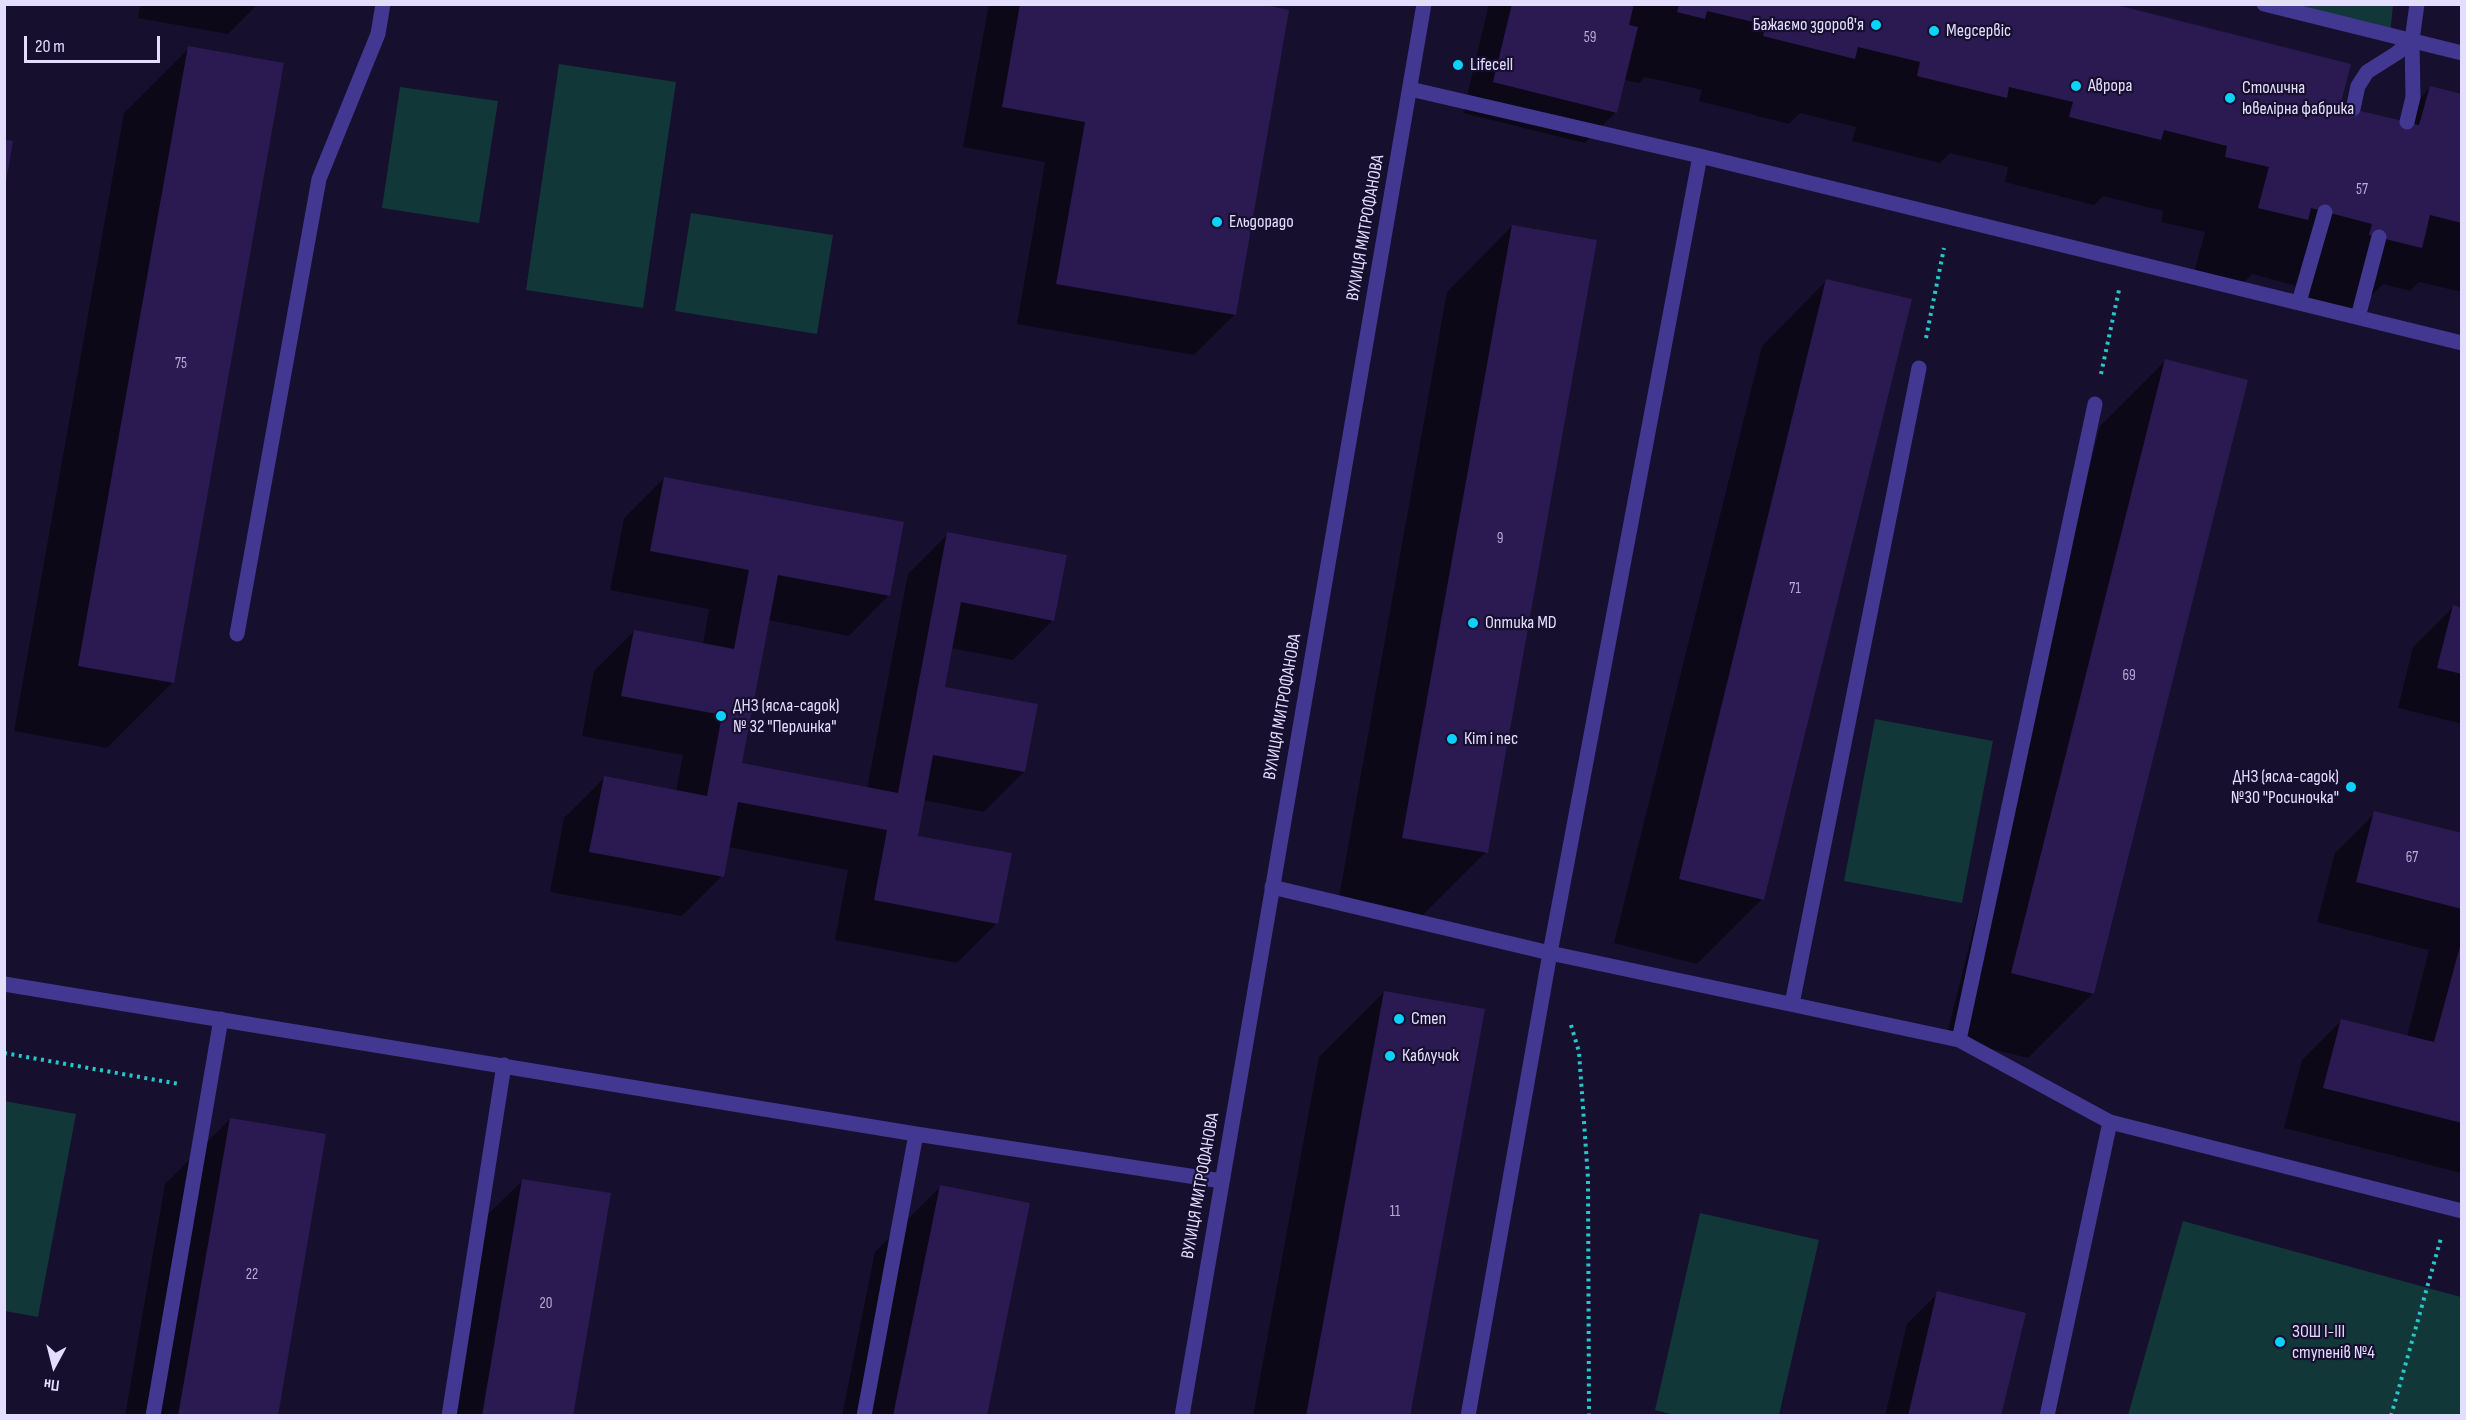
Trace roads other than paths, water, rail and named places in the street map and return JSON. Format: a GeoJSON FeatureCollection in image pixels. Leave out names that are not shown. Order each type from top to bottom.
{"type":"FeatureCollection","features":[{"type":"Feature","properties":{"kind":"street"},"geometry":{"type":"LineString","coordinates":[[237,634],[319,179],[378,34],[382,4]]}},
{"type":"Feature","properties":{"kind":"street","name":"ВУЛИЦЯ МИТРОФАНОВА"},"geometry":{"type":"LineString","coordinates":[[1182,1416],[1424,4]]}},
{"type":"Feature","properties":{"kind":"street"},"geometry":{"type":"LineString","coordinates":[[2264,4],[2462,53]]}},
{"type":"Feature","properties":{"kind":"street"},"geometry":{"type":"LineString","coordinates":[[2407,122],[2414,97],[2412,40],[2417,4]]}},
{"type":"Feature","properties":{"kind":"street"},"geometry":{"type":"LineString","coordinates":[[2353,109],[2358,86],[2367,72],[2397,53],[2412,40]]}},
{"type":"Feature","properties":{"kind":"street"},"geometry":{"type":"LineString","coordinates":[[1410,89],[1700,156],[2462,342]]}},
{"type":"Feature","properties":{"kind":"street"},"geometry":{"type":"LineString","coordinates":[[1468,1416],[1550,953],[1700,156]]}},
{"type":"Feature","properties":{"kind":"street"},"geometry":{"type":"LineString","coordinates":[[2299,302],[2325,212]]}},
{"type":"Feature","properties":{"kind":"street"},"geometry":{"type":"LineString","coordinates":[[2358,316],[2379,237]]}},
{"type":"Feature","properties":{"kind":"street"},"geometry":{"type":"LineString","coordinates":[[1792,1004],[1919,368]]}},
{"type":"Feature","properties":{"kind":"street"},"geometry":{"type":"LineString","coordinates":[[1959,1040],[2095,404]]}},
{"type":"Feature","properties":{"kind":"street"},"geometry":{"type":"LineString","coordinates":[[1272,887],[1550,953],[1959,1040],[2110,1122],[2456,1210]]}},
{"type":"Feature","properties":{"kind":"street"},"geometry":{"type":"LineString","coordinates":[[4,984],[916,1134],[1222,1181]]}},
{"type":"Feature","properties":{"kind":"street"},"geometry":{"type":"LineString","coordinates":[[153,1416],[221,1019]]}},
{"type":"Feature","properties":{"kind":"street"},"geometry":{"type":"LineString","coordinates":[[449,1416],[504,1065]]}},
{"type":"Feature","properties":{"kind":"street"},"geometry":{"type":"LineString","coordinates":[[2047,1416],[2110,1122]]}},
{"type":"Feature","properties":{"kind":"street"},"geometry":{"type":"LineString","coordinates":[[864,1416],[916,1134]]}},
{"type":"Feature","properties":{"kind":"place","name":"Бажаємо здоров'я"},"geometry":{"type":"Point","coordinates":[1876,25]}},
{"type":"Feature","properties":{"kind":"place","name":"Медсервіс"},"geometry":{"type":"Point","coordinates":[1934,31]}},
{"type":"Feature","properties":{"kind":"place","name":"Lifecell"},"geometry":{"type":"Point","coordinates":[1458,65]}},
{"type":"Feature","properties":{"kind":"place","name":"Аврора"},"geometry":{"type":"Point","coordinates":[2076,86]}},
{"type":"Feature","properties":{"kind":"place","name":"Столична ювелірна фабрика"},"geometry":{"type":"Point","coordinates":[2230,98]}},
{"type":"Feature","properties":{"kind":"place","name":"Ельдорадо"},"geometry":{"type":"Point","coordinates":[1217,222]}},
{"type":"Feature","properties":{"kind":"place","name":"Оптика MD"},"geometry":{"type":"Point","coordinates":[1473,623]}},
{"type":"Feature","properties":{"kind":"place","name":"ДНЗ (ясла-садок) № 32 \"Перлинка\""},"geometry":{"type":"Point","coordinates":[721,716]}},
{"type":"Feature","properties":{"kind":"place","name":"Кіт і пес"},"geometry":{"type":"Point","coordinates":[1452,739]}},
{"type":"Feature","properties":{"kind":"place","name":"ДНЗ (ясла-садок) №30 \"Росиночка\""},"geometry":{"type":"Point","coordinates":[2351,787]}},
{"type":"Feature","properties":{"kind":"place","name":"Степ"},"geometry":{"type":"Point","coordinates":[1399,1019]}},
{"type":"Feature","properties":{"kind":"place","name":"Каблучок"},"geometry":{"type":"Point","coordinates":[1390,1056]}},
{"type":"Feature","properties":{"kind":"place","name":"ЗОШ І-ІІІ ступенів №4"},"geometry":{"type":"Point","coordinates":[2280,1342]}}]}
